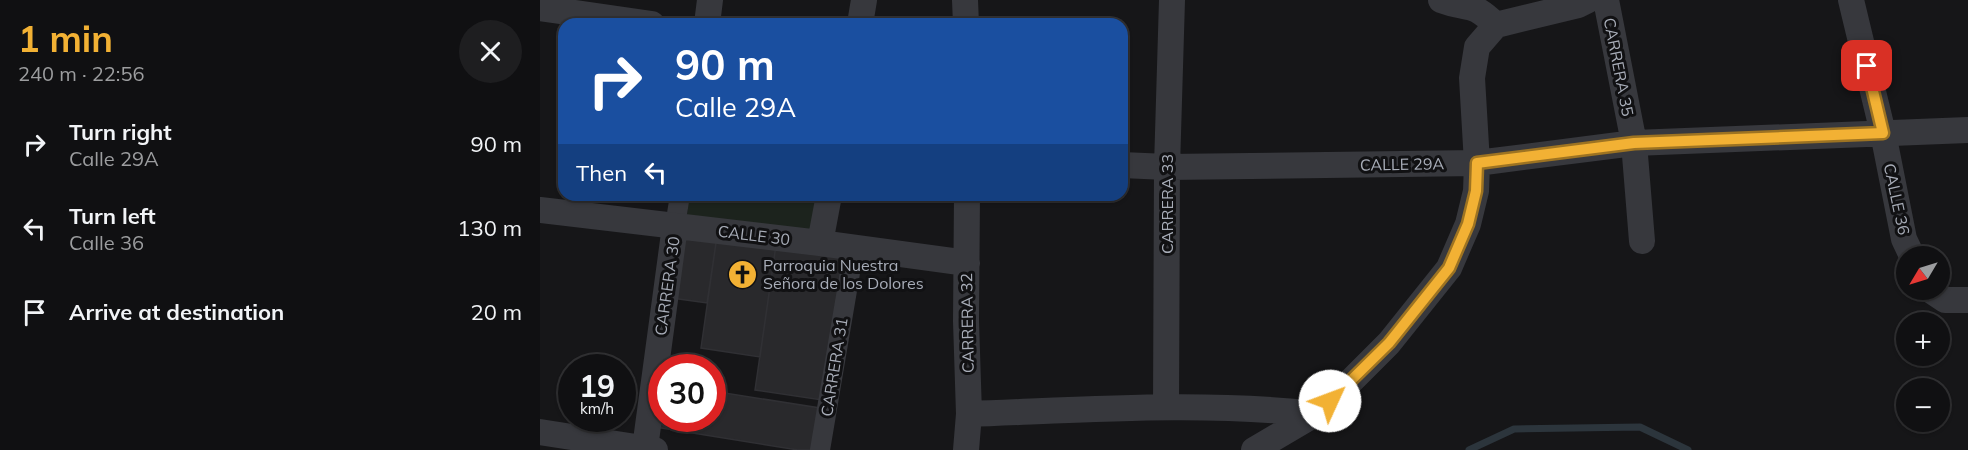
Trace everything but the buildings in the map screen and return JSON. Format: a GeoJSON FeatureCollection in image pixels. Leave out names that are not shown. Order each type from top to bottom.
{"type":"FeatureCollection","features":[{"type":"Feature","properties":{"kind":"street"},"geometry":{"type":"LineString","coordinates":[[708,18],[710,0]]}},
{"type":"Feature","properties":{"kind":"street"},"geometry":{"type":"LineString","coordinates":[[861,18],[864,0]]}},
{"type":"Feature","properties":{"kind":"street"},"geometry":{"type":"LineString","coordinates":[[965,0],[966,18]]}},
{"type":"Feature","properties":{"kind":"street","name":"CARRERA 33"},"geometry":{"type":"LineString","coordinates":[[1166,407],[1167,167],[1172,0]]}},
{"type":"Feature","properties":{"kind":"street"},"geometry":{"type":"LineString","coordinates":[[1441,0],[1448,3],[1472,0],[1485,8],[1496,25]]}},
{"type":"Feature","properties":{"kind":"street"},"geometry":{"type":"LineString","coordinates":[[1254,450],[1315,414],[1389,343],[1449,268],[1468,224],[1476,191],[1477,163],[1472,78],[1478,47],[1496,25],[1578,6],[1587,0]]}},
{"type":"Feature","properties":{"kind":"street","name":"CARRERA 35"},"geometry":{"type":"LineString","coordinates":[[1606,0],[1634,143],[1642,241]]}},
{"type":"Feature","properties":{"kind":"street","name":"CALLE 36"},"geometry":{"type":"LineString","coordinates":[[1851,0],[1908,246]]}},
{"type":"Feature","properties":{"kind":"street"},"geometry":{"type":"LineString","coordinates":[[540,8],[610,18]]}},
{"type":"Feature","properties":{"kind":"street","name":"CALLE 29A"},"geometry":{"type":"LineString","coordinates":[[1128,165],[1167,167],[1477,163],[1634,143],[1968,130]]}},
{"type":"Feature","properties":{"kind":"street","name":"CARRERA 30"},"geometry":{"type":"LineString","coordinates":[[650,449],[679,201]]}},
{"type":"Feature","properties":{"kind":"street"},"geometry":{"type":"LineString","coordinates":[[820,243],[828,201]]}},
{"type":"Feature","properties":{"kind":"street","name":"CARRERA 32"},"geometry":{"type":"LineString","coordinates":[[966,450],[969,414],[967,201]]}},
{"type":"Feature","properties":{"kind":"street","name":"CALLE 30"},"geometry":{"type":"LineString","coordinates":[[540,210],[967,263]]}},
{"type":"Feature","properties":{"kind":"street","name":"CARRERA 31"},"geometry":{"type":"LineString","coordinates":[[820,450],[854,249]]}},
{"type":"Feature","properties":{"kind":"street"},"geometry":{"type":"LineString","coordinates":[[1950,300],[1968,300]]}},
{"type":"Feature","properties":{"kind":"street"},"geometry":{"type":"LineString","coordinates":[[969,414],[1166,407],[1279,410],[1315,414]]}},
{"type":"Feature","properties":{"kind":"street"},"geometry":{"type":"LineString","coordinates":[[540,432],[650,449]]}},
{"type":"Feature","properties":{"kind":"shaded area"},"geometry":{"type":"Polygon","coordinates":[[[688,201],[815,201],[810,233],[687,216],[688,201]]]}},
{"type":"Feature","properties":{"kind":"waterway"},"geometry":{"type":"LineString","coordinates":[[1469,450],[1514,429],[1640,427],[1688,450]]}},
{"type":"Feature","properties":{"kind":"place","name":"Parroquia Nuestra Señora de los Dolores"},"geometry":{"type":"Point","coordinates":[742,274]}},
{"type":"Feature","properties":{"kind":"route"},"geometry":{"type":"LineString","coordinates":[[1330,401],[1389,343],[1449,268],[1468,224],[1476,191],[1477,163],[1634,143],[1883,133],[1867,66]]}}]}
